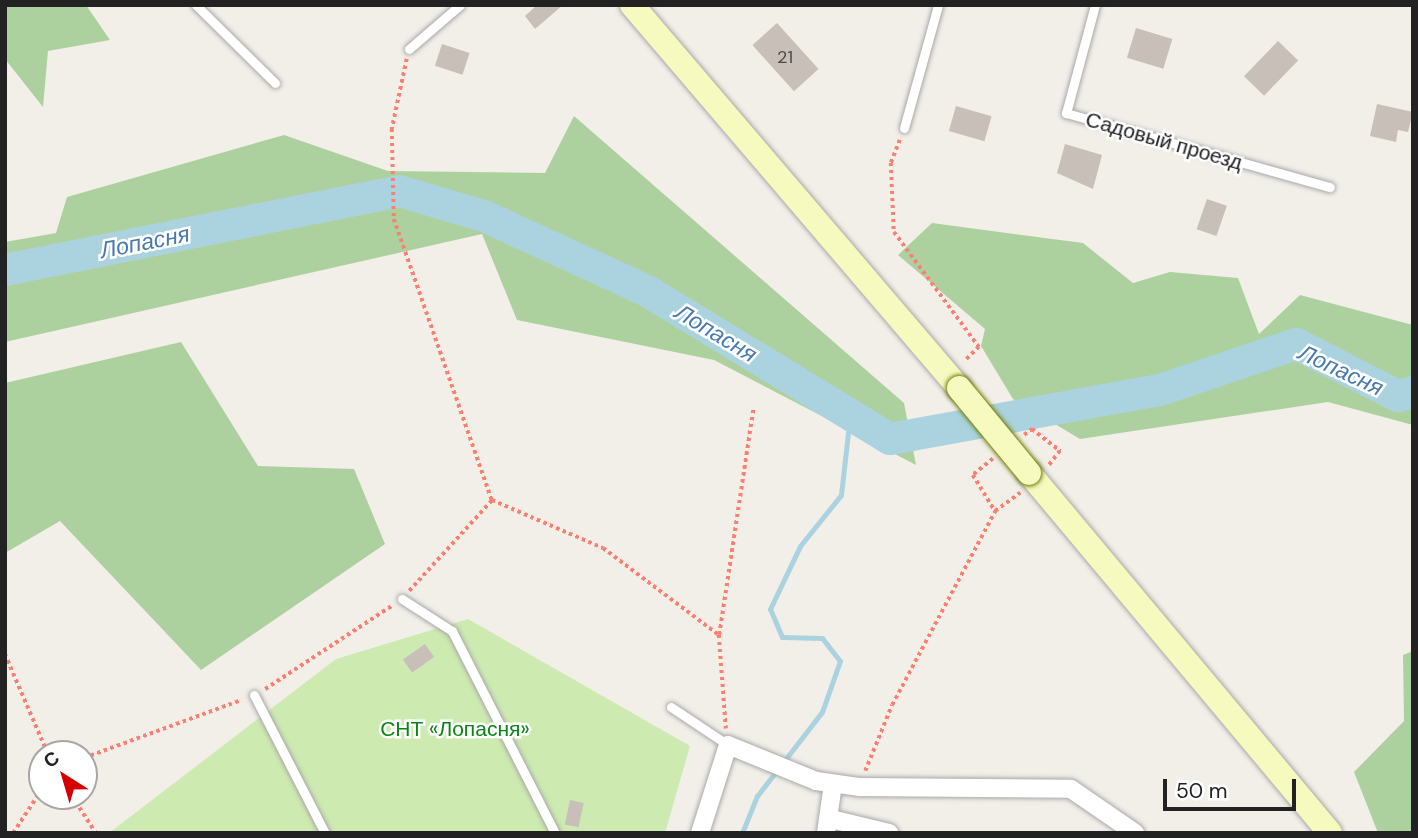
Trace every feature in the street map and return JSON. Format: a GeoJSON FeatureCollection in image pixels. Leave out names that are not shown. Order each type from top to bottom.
{"type":"FeatureCollection","features":[{"type":"Feature","properties":{"kind":"street"},"geometry":{"type":"LineString","coordinates":[[632,5],[960,376],[1026,482],[1324,831]]}},
{"type":"Feature","properties":{"kind":"street"},"geometry":{"type":"LineString","coordinates":[[700,833],[728,745],[825,782],[859,787],[1071,789],[1135,833]]}},
{"type":"Feature","properties":{"kind":"street"},"geometry":{"type":"LineString","coordinates":[[825,782],[828,826],[889,833]]}},
{"type":"Feature","properties":{"kind":"lane"},"geometry":{"type":"LineString","coordinates":[[196,5],[275,83]]}},
{"type":"Feature","properties":{"kind":"lane"},"geometry":{"type":"LineString","coordinates":[[409,49],[460,5]]}},
{"type":"Feature","properties":{"kind":"lane"},"geometry":{"type":"LineString","coordinates":[[904,128],[938,5]]}},
{"type":"Feature","properties":{"kind":"lane","name":"Садовый проезд"},"geometry":{"type":"LineString","coordinates":[[1096,5],[1066,113],[1330,187]]}},
{"type":"Feature","properties":{"kind":"lane"},"geometry":{"type":"LineString","coordinates":[[402,599],[452,631],[555,833]]}},
{"type":"Feature","properties":{"kind":"lane"},"geometry":{"type":"LineString","coordinates":[[254,695],[325,833]]}},
{"type":"Feature","properties":{"kind":"lane"},"geometry":{"type":"LineString","coordinates":[[671,707],[728,745]]}},
{"type":"Feature","properties":{"kind":"path"},"geometry":{"type":"LineString","coordinates":[[409,49],[392,129],[394,219],[492,500]]}},
{"type":"Feature","properties":{"kind":"path"},"geometry":{"type":"LineString","coordinates":[[904,128],[891,163],[894,232],[979,347],[960,376]]}},
{"type":"Feature","properties":{"kind":"path"},"geometry":{"type":"LineString","coordinates":[[719,635],[753,410]]}},
{"type":"Feature","properties":{"kind":"path"},"geometry":{"type":"LineString","coordinates":[[859,787],[892,705],[996,511],[1026,482]]}},
{"type":"Feature","properties":{"kind":"path"},"geometry":{"type":"LineString","coordinates":[[5,654],[42,740]]}},
{"type":"Feature","properties":{"kind":"path"},"geometry":{"type":"LineString","coordinates":[[13,833],[28,810]]}},
{"type":"Feature","properties":{"kind":"path"},"geometry":{"type":"LineString","coordinates":[[81,810],[96,833]]}},
{"type":"Feature","properties":{"kind":"green space"},"geometry":{"type":"Polygon","coordinates":[[[5,5],[86,5],[110,40],[48,51],[43,107],[5,59],[5,5]]]}},
{"type":"Feature","properties":{"kind":"green space"},"geometry":{"type":"Polygon","coordinates":[[[574,116],[904,403],[916,465],[714,360],[517,320],[482,234],[5,342],[5,242],[56,233],[67,197],[284,135],[388,171],[545,173],[574,116]]]}},
{"type":"Feature","properties":{"kind":"green space"},"geometry":{"type":"Polygon","coordinates":[[[932,223],[1083,243],[1133,283],[1170,272],[1238,278],[1259,334],[1300,295],[1413,325],[1413,425],[1328,402],[1080,439],[1013,399],[981,346],[985,329],[898,255],[932,223]]]}},
{"type":"Feature","properties":{"kind":"green space"},"geometry":{"type":"Polygon","coordinates":[[[181,342],[258,466],[354,469],[385,544],[201,670],[60,521],[5,553],[5,383],[181,342]]]}},
{"type":"Feature","properties":{"kind":"green space","name":"СНТ «Лопасня»"},"geometry":{"type":"Polygon","coordinates":[[[468,619],[690,746],[665,833],[109,833],[336,659],[468,619]]]}},
{"type":"Feature","properties":{"kind":"green space"},"geometry":{"type":"Polygon","coordinates":[[[1413,651],[1413,833],[1378,833],[1354,772],[1404,721],[1403,655],[1413,651]]]}},
{"type":"Feature","properties":{"kind":"building"},"geometry":{"type":"Polygon","coordinates":[[[537,5],[563,5],[535,29],[525,16],[537,5]]]}},
{"type":"Feature","properties":{"kind":"building"},"geometry":{"type":"Polygon","coordinates":[[[777,23],[818,69],[794,91],[752,45],[777,23]]]}},
{"type":"Feature","properties":{"kind":"building"},"geometry":{"type":"Polygon","coordinates":[[[1136,28],[1172,39],[1163,69],[1127,58],[1136,28]]]}},
{"type":"Feature","properties":{"kind":"building"},"geometry":{"type":"Polygon","coordinates":[[[1278,41],[1298,60],[1264,96],[1244,76],[1278,41]]]}},
{"type":"Feature","properties":{"kind":"building"},"geometry":{"type":"Polygon","coordinates":[[[442,44],[470,53],[462,75],[435,66],[442,44]]]}},
{"type":"Feature","properties":{"kind":"building"},"geometry":{"type":"Polygon","coordinates":[[[1377,104],[1413,112],[1408,132],[1398,130],[1396,142],[1370,136],[1377,104]]]}},
{"type":"Feature","properties":{"kind":"building"},"geometry":{"type":"Polygon","coordinates":[[[956,106],[992,116],[984,141],[949,131],[956,106]]]}},
{"type":"Feature","properties":{"kind":"building"},"geometry":{"type":"Polygon","coordinates":[[[1065,144],[1102,155],[1093,189],[1057,173],[1065,144]]]}},
{"type":"Feature","properties":{"kind":"building"},"geometry":{"type":"Polygon","coordinates":[[[1207,199],[1227,206],[1216,236],[1197,229],[1207,199]]]}},
{"type":"Feature","properties":{"kind":"building"},"geometry":{"type":"Polygon","coordinates":[[[425,644],[434,657],[412,673],[403,659],[425,644]]]}},
{"type":"Feature","properties":{"kind":"building"},"geometry":{"type":"Polygon","coordinates":[[[570,800],[584,803],[578,827],[565,824],[570,800]]]}},
{"type":"Feature","properties":{"kind":"waterway","name":"Лопасня"},"geometry":{"type":"LineString","coordinates":[[5,270],[399,191],[484,216],[649,292],[890,439],[1160,390],[1296,344],[1398,396],[1413,392]]}},
{"type":"Feature","properties":{"kind":"waterway"},"geometry":{"type":"LineString","coordinates":[[742,833],[757,796],[822,712],[840,661],[822,638],[782,637],[770,609],[800,546],[841,495],[850,415]]}}]}
